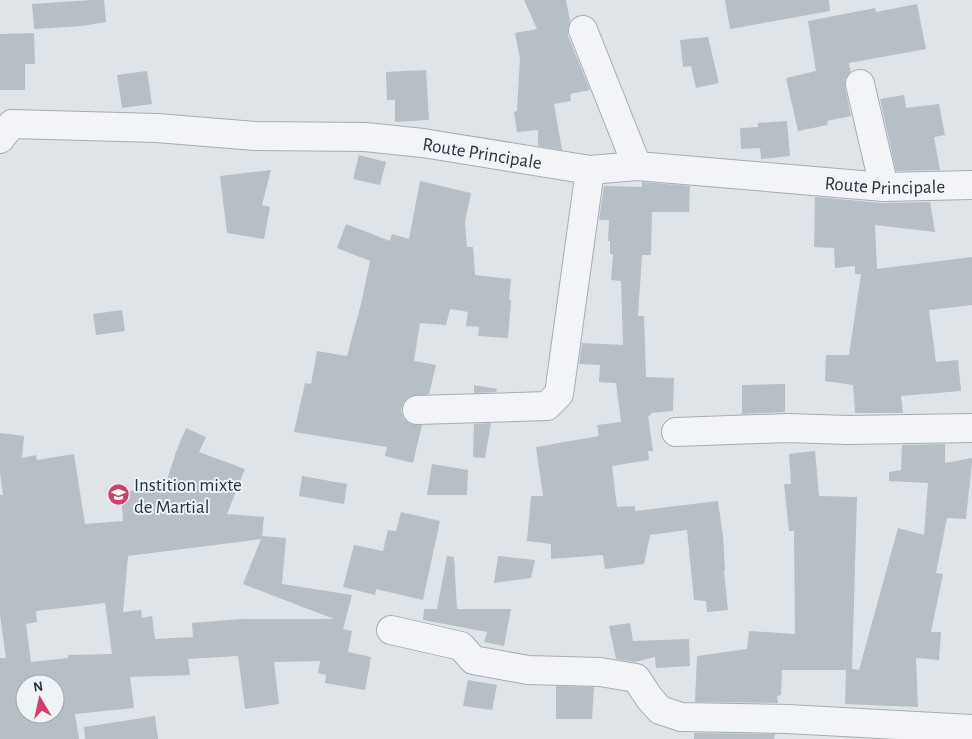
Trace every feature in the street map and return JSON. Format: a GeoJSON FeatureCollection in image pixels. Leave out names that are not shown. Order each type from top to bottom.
{"type":"FeatureCollection","features":[{"type":"Feature","properties":{"kind":"street"},"geometry":{"type":"LineString","coordinates":[[584,30],[637,166]]}},
{"type":"Feature","properties":{"kind":"street"},"geometry":{"type":"LineString","coordinates":[[860,84],[884,187]]}},
{"type":"Feature","properties":{"kind":"street","name":"Route Principale"},"geometry":{"type":"LineString","coordinates":[[0,139],[12,124],[157,128],[255,136],[365,137],[423,143],[590,170],[637,166],[884,187],[972,185]]}},
{"type":"Feature","properties":{"kind":"street"},"geometry":{"type":"LineString","coordinates":[[417,410],[547,406],[559,394],[590,170]]}},
{"type":"Feature","properties":{"kind":"street"},"geometry":{"type":"LineString","coordinates":[[676,432],[787,428],[848,430],[972,428]]}},
{"type":"Feature","properties":{"kind":"street"},"geometry":{"type":"LineString","coordinates":[[391,630],[460,646],[474,660],[519,669],[600,672],[636,678],[660,710],[681,717],[786,719],[972,729]]}},
{"type":"Feature","properties":{"kind":"building"},"geometry":{"type":"Polygon","coordinates":[[[104,0],[106,22],[82,26],[34,29],[32,4],[104,0]]]}},
{"type":"Feature","properties":{"kind":"building"},"geometry":{"type":"Polygon","coordinates":[[[524,0],[566,0],[570,21],[568,36],[590,90],[570,94],[571,101],[554,104],[562,150],[538,146],[538,130],[517,132],[514,112],[517,111],[520,59],[515,33],[537,29],[524,0]]]}},
{"type":"Feature","properties":{"kind":"building"},"geometry":{"type":"Polygon","coordinates":[[[725,0],[829,0],[830,11],[730,29],[725,0]]]}},
{"type":"Feature","properties":{"kind":"building"},"geometry":{"type":"Polygon","coordinates":[[[917,4],[926,49],[849,63],[851,72],[845,79],[845,87],[851,116],[827,121],[828,125],[798,131],[786,78],[816,71],[808,21],[875,8],[876,12],[917,4]]]}},
{"type":"Feature","properties":{"kind":"building"},"geometry":{"type":"Polygon","coordinates":[[[34,33],[35,64],[25,64],[25,90],[0,90],[0,34],[34,33]]]}},
{"type":"Feature","properties":{"kind":"building"},"geometry":{"type":"Polygon","coordinates":[[[708,37],[719,83],[696,88],[691,66],[683,67],[680,40],[708,37]]]}},
{"type":"Feature","properties":{"kind":"building"},"geometry":{"type":"Polygon","coordinates":[[[426,70],[429,120],[395,122],[395,100],[387,100],[386,72],[426,70]]]}},
{"type":"Feature","properties":{"kind":"building"},"geometry":{"type":"Polygon","coordinates":[[[147,71],[152,104],[122,108],[117,75],[147,71]]]}},
{"type":"Feature","properties":{"kind":"building"},"geometry":{"type":"Polygon","coordinates":[[[904,95],[906,108],[939,104],[945,135],[934,137],[940,170],[896,171],[880,99],[904,95]]]}},
{"type":"Feature","properties":{"kind":"building"},"geometry":{"type":"Polygon","coordinates":[[[787,121],[790,156],[761,159],[760,148],[741,149],[740,128],[758,127],[758,123],[787,121]]]}},
{"type":"Feature","properties":{"kind":"building"},"geometry":{"type":"Polygon","coordinates":[[[359,155],[386,162],[380,185],[353,179],[359,155]]]}},
{"type":"Feature","properties":{"kind":"building"},"geometry":{"type":"Polygon","coordinates":[[[271,170],[262,205],[270,207],[264,239],[227,233],[220,176],[271,170]]]}},
{"type":"Feature","properties":{"kind":"building"},"geometry":{"type":"Polygon","coordinates":[[[420,181],[471,193],[465,222],[467,247],[473,247],[475,275],[511,279],[509,300],[511,300],[508,338],[478,336],[479,327],[466,326],[468,312],[450,309],[446,325],[420,323],[414,361],[436,365],[429,394],[409,397],[403,403],[401,411],[404,419],[410,424],[422,425],[413,463],[385,456],[387,447],[294,432],[305,383],[311,384],[317,351],[347,356],[361,304],[370,261],[337,248],[346,224],[390,241],[392,234],[409,239],[420,181]]]}},
{"type":"Feature","properties":{"kind":"building"},"geometry":{"type":"Polygon","coordinates":[[[642,182],[690,186],[689,212],[652,212],[651,255],[642,255],[638,316],[644,316],[646,377],[674,378],[673,411],[651,413],[648,416],[653,451],[648,451],[649,460],[612,466],[617,507],[635,506],[635,511],[718,501],[723,536],[728,610],[707,612],[706,601],[694,600],[687,530],[650,535],[644,564],[605,569],[603,555],[551,559],[551,544],[527,541],[531,496],[543,496],[536,447],[599,436],[597,425],[621,422],[616,383],[599,382],[600,365],[579,364],[582,343],[623,345],[621,281],[611,280],[613,254],[610,254],[610,241],[608,241],[609,220],[599,220],[604,186],[642,187],[642,182]]]}},
{"type":"Feature","properties":{"kind":"building"},"geometry":{"type":"Polygon","coordinates":[[[815,197],[883,203],[930,202],[935,232],[875,225],[877,269],[972,257],[972,305],[929,310],[936,362],[958,360],[961,391],[901,396],[903,413],[855,413],[853,385],[825,381],[826,355],[849,355],[861,274],[855,274],[855,266],[835,268],[834,248],[814,247],[815,197]]]}},
{"type":"Feature","properties":{"kind":"building"},"geometry":{"type":"Polygon","coordinates":[[[122,310],[125,331],[96,335],[93,314],[122,310]]]}},
{"type":"Feature","properties":{"kind":"building"},"geometry":{"type":"Polygon","coordinates":[[[785,384],[785,412],[742,414],[742,385],[785,384]]]}},
{"type":"Feature","properties":{"kind":"building"},"geometry":{"type":"Polygon","coordinates":[[[474,385],[497,389],[496,392],[474,393],[474,385]]]}},
{"type":"Feature","properties":{"kind":"building"},"geometry":{"type":"Polygon","coordinates":[[[491,423],[485,458],[473,457],[474,424],[491,423]]]}},
{"type":"Feature","properties":{"kind":"building"},"geometry":{"type":"Polygon","coordinates":[[[186,428],[206,437],[199,452],[245,469],[227,514],[264,517],[262,536],[286,538],[282,584],[352,595],[343,629],[352,631],[348,652],[371,657],[365,690],[325,683],[326,675],[318,673],[320,661],[274,662],[279,704],[245,709],[238,656],[188,659],[190,675],[130,677],[134,708],[75,714],[79,739],[0,739],[0,658],[6,658],[0,615],[0,495],[3,495],[0,473],[0,433],[24,436],[22,458],[36,455],[37,460],[74,454],[85,524],[123,521],[121,492],[165,486],[186,428]],[[261,539],[128,556],[123,612],[141,610],[142,618],[152,616],[155,639],[193,637],[192,623],[242,619],[334,619],[243,584],[261,539]],[[105,603],[36,611],[37,622],[26,624],[31,662],[68,658],[68,655],[112,654],[105,603]]]}},
{"type":"Feature","properties":{"kind":"building"},"geometry":{"type":"Polygon","coordinates":[[[945,444],[945,463],[972,458],[972,462],[966,519],[947,518],[936,573],[943,574],[931,632],[941,632],[939,660],[916,658],[918,707],[845,704],[846,670],[782,670],[781,695],[777,696],[778,703],[695,702],[697,656],[747,649],[749,631],[795,634],[794,531],[789,531],[784,484],[791,484],[789,454],[815,451],[819,496],[857,497],[852,669],[859,670],[898,528],[924,535],[928,483],[889,481],[889,472],[901,470],[902,445],[945,444]]]}},
{"type":"Feature","properties":{"kind":"building"},"geometry":{"type":"Polygon","coordinates":[[[432,464],[468,470],[467,495],[427,495],[432,464]]]}},
{"type":"Feature","properties":{"kind":"building"},"geometry":{"type":"Polygon","coordinates":[[[302,476],[347,484],[344,504],[299,496],[302,476]]]}},
{"type":"Feature","properties":{"kind":"building"},"geometry":{"type":"Polygon","coordinates":[[[401,512],[440,521],[423,600],[376,589],[375,595],[343,587],[354,545],[383,551],[388,530],[396,531],[401,512]]]}},
{"type":"Feature","properties":{"kind":"building"},"geometry":{"type":"Polygon","coordinates":[[[447,556],[454,557],[457,609],[511,609],[504,646],[484,642],[487,632],[423,620],[424,609],[437,609],[447,556]]]}},
{"type":"Feature","properties":{"kind":"building"},"geometry":{"type":"Polygon","coordinates":[[[498,556],[535,560],[531,578],[494,583],[498,556]]]}},
{"type":"Feature","properties":{"kind":"building"},"geometry":{"type":"Polygon","coordinates":[[[630,623],[633,641],[689,639],[690,666],[656,668],[655,657],[635,662],[616,659],[609,626],[630,623]]]}},
{"type":"Feature","properties":{"kind":"building"},"geometry":{"type":"Polygon","coordinates":[[[468,680],[497,685],[492,710],[463,706],[468,680]]]}},
{"type":"Feature","properties":{"kind":"building"},"geometry":{"type":"Polygon","coordinates":[[[556,686],[594,687],[592,719],[556,719],[556,686]]]}},
{"type":"Feature","properties":{"kind":"building"},"geometry":{"type":"Polygon","coordinates":[[[155,716],[158,739],[85,739],[84,727],[155,716]]]}},
{"type":"Feature","properties":{"kind":"building"},"geometry":{"type":"Polygon","coordinates":[[[694,733],[775,734],[774,739],[694,739],[694,733]]]}},
{"type":"Feature","properties":{"kind":"place","name":"Instition mixte de Martial"},"geometry":{"type":"Point","coordinates":[118,495]}}]}
